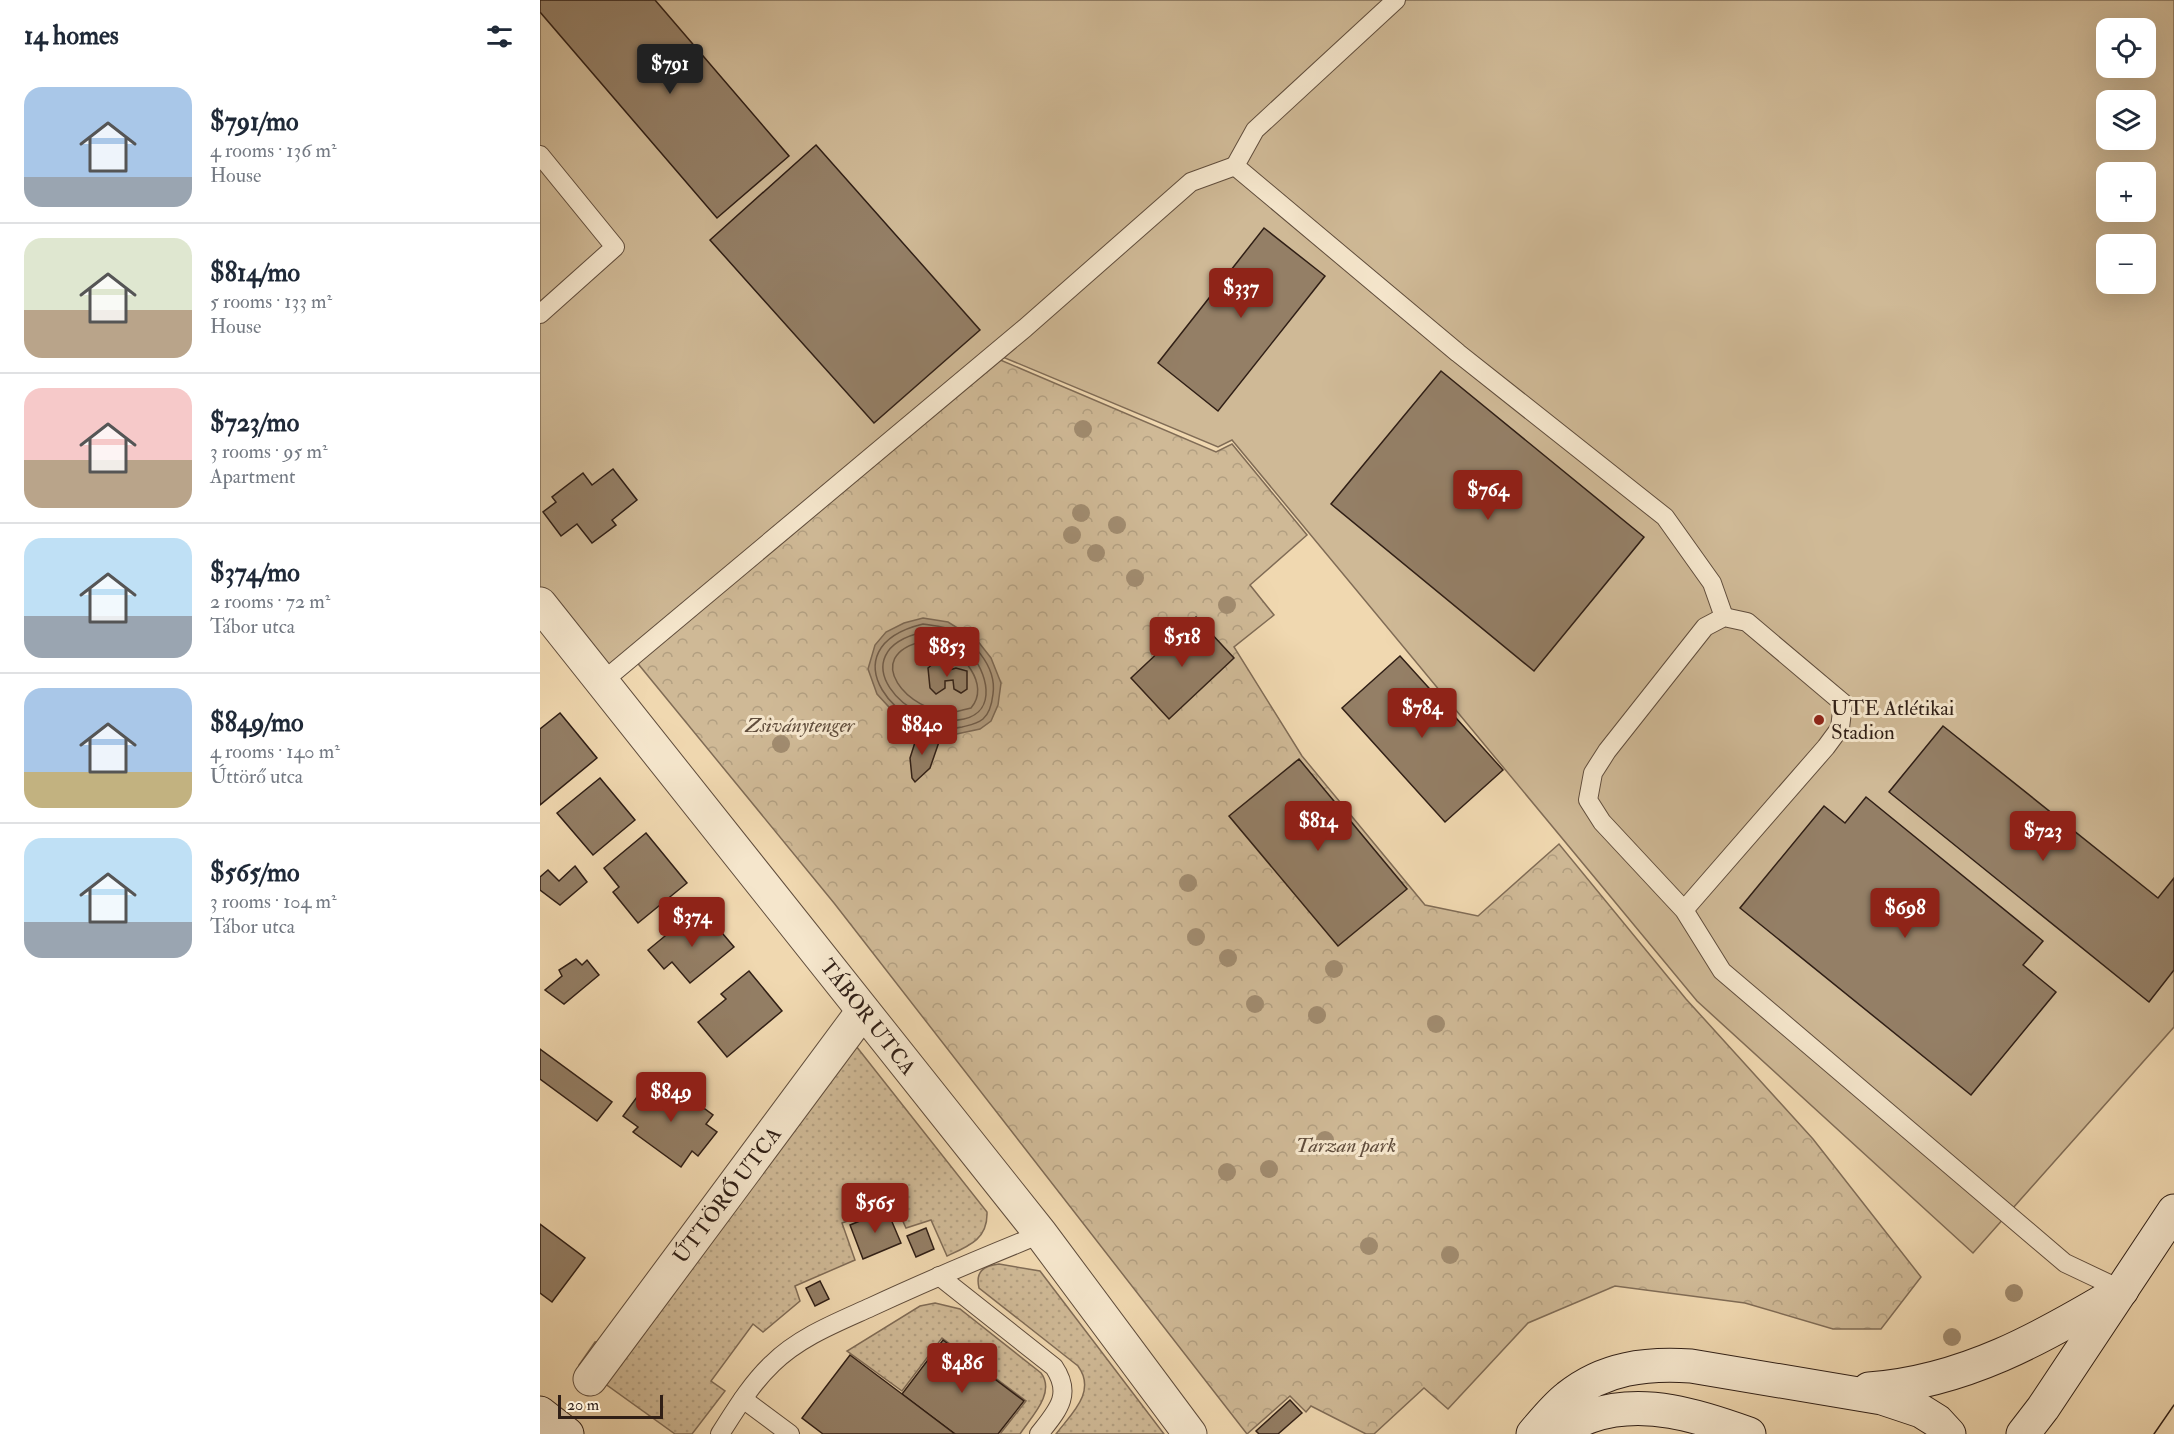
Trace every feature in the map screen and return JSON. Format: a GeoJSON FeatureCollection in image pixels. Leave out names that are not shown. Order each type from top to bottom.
{"type":"FeatureCollection","features":[{"type":"Feature","properties":{"kind":"street","name":"TÁBOR UTCA"},"geometry":{"type":"LineString","coordinates":[[545,623],[602,682],[1041,1234],[1190,1434]]}},
{"type":"Feature","properties":{"kind":"street","name":"ÚTTÖRŐ UTCA"},"geometry":{"type":"LineString","coordinates":[[590,1379],[863,1011]]}},
{"type":"Feature","properties":{"kind":"street"},"geometry":{"type":"LineString","coordinates":[[2023,1434],[2043,1408],[2174,1211]]}},
{"type":"Feature","properties":{"kind":"street"},"geometry":{"type":"LineString","coordinates":[[1847,1391],[1885,1388],[1940,1378],[1980,1365],[2057,1329],[2122,1290]]}},
{"type":"Feature","properties":{"kind":"street"},"geometry":{"type":"LineString","coordinates":[[1533,1434],[1567,1397],[1584,1386],[1621,1370],[1642,1365],[1661,1364],[1691,1366],[1882,1398],[1921,1411],[1938,1422],[1949,1434]]}},
{"type":"Feature","properties":{"kind":"street"},"geometry":{"type":"LineString","coordinates":[[1549,1434],[1593,1415],[1621,1410],[1663,1408],[1716,1422],[1749,1434]]}},
{"type":"Feature","properties":{"kind":"street"},"geometry":{"type":"LineString","coordinates":[[540,1413],[567,1434]]}},
{"type":"Feature","properties":{"kind":"lane"},"geometry":{"type":"LineString","coordinates":[[602,682],[1025,328],[1191,182],[1235,166],[1255,130],[1396,0]]}},
{"type":"Feature","properties":{"kind":"lane"},"geometry":{"type":"LineString","coordinates":[[540,156],[615,247],[540,314]]}},
{"type":"Feature","properties":{"kind":"lane"},"geometry":{"type":"LineString","coordinates":[[1235,166],[1458,353],[1665,517],[1712,583],[1724,616]]}},
{"type":"Feature","properties":{"kind":"lane"},"geometry":{"type":"LineString","coordinates":[[1684,910],[1840,728],[1843,703],[1747,622],[1724,616],[1705,627],[1607,751],[1593,773],[1588,800],[1602,822],[1684,910],[1722,971],[2065,1263],[2122,1290]]}},
{"type":"Feature","properties":{"kind":"lane"},"geometry":{"type":"LineString","coordinates":[[720,1434],[742,1399],[773,1363],[789,1350],[828,1327],[939,1276],[1041,1234]]}},
{"type":"Feature","properties":{"kind":"lane"},"geometry":{"type":"LineString","coordinates":[[939,1276],[1054,1367],[1060,1376],[1064,1386],[1062,1398],[1057,1411],[1039,1434]]}},
{"type":"Feature","properties":{"kind":"lane"},"geometry":{"type":"LineString","coordinates":[[742,1399],[790,1434]]}},
{"type":"Feature","properties":{"kind":"green space","name":"UTE Atlétikai Stadion"},"geometry":{"type":"Polygon","coordinates":[[[540,0],[2174,0],[2174,1027],[1973,1253],[1697,1001],[1232,440],[1218,447],[998,355],[605,685],[540,602],[540,0]]]}},
{"type":"Feature","properties":{"kind":"green space","name":"Tarzan park"},"geometry":{"type":"Polygon","coordinates":[[[998,359],[1216,452],[1232,444],[1307,535],[1250,585],[1274,615],[1234,647],[1302,756],[1425,905],[1478,916],[1559,844],[1686,999],[1813,1139],[1921,1277],[1881,1329],[1833,1329],[1745,1303],[1615,1286],[1528,1323],[1448,1409],[1424,1388],[1374,1434],[1366,1434],[1311,1406],[1306,1412],[1290,1396],[1247,1434],[834,903],[635,660],[998,359]]]}},
{"type":"Feature","properties":{"kind":"green space"},"geometry":{"type":"Polygon","coordinates":[[[856,1046],[987,1212],[984,1229],[970,1245],[947,1256],[931,1220],[906,1228],[895,1204],[842,1223],[855,1260],[795,1286],[800,1301],[763,1332],[753,1324],[711,1381],[725,1391],[692,1434],[675,1434],[579,1365],[595,1342],[616,1340],[856,1046]]]}},
{"type":"Feature","properties":{"kind":"green space"},"geometry":{"type":"Polygon","coordinates":[[[999,1264],[1040,1271],[1164,1434],[1056,1434],[1080,1402],[1085,1385],[1083,1376],[1078,1366],[979,1288],[978,1277],[982,1270],[999,1264]]]}},
{"type":"Feature","properties":{"kind":"green space"},"geometry":{"type":"Polygon","coordinates":[[[935,1303],[960,1309],[1041,1373],[1046,1389],[1044,1397],[1020,1434],[1000,1434],[1026,1401],[942,1338],[902,1391],[847,1351],[920,1306],[935,1303]]]}},
{"type":"Feature","properties":{"kind":"water"},"geometry":{"type":"Polygon","coordinates":[[[923,618],[948,622],[977,640],[991,658],[1001,683],[998,705],[991,721],[980,729],[952,735],[930,731],[900,719],[877,694],[868,669],[875,645],[886,632],[904,623],[923,618]]]}},
{"type":"Feature","properties":{"kind":"building"},"geometry":{"type":"Polygon","coordinates":[[[540,0],[655,0],[789,156],[717,218],[540,12],[540,0]]]}},
{"type":"Feature","properties":{"kind":"building"},"geometry":{"type":"Polygon","coordinates":[[[816,145],[980,330],[874,423],[710,240],[816,145]]]}},
{"type":"Feature","properties":{"kind":"building"},"geometry":{"type":"Polygon","coordinates":[[[1264,228],[1325,276],[1218,411],[1158,363],[1264,228]]]}},
{"type":"Feature","properties":{"kind":"building"},"geometry":{"type":"Polygon","coordinates":[[[1441,371],[1644,537],[1534,671],[1331,504],[1441,371]]]}},
{"type":"Feature","properties":{"kind":"building"},"geometry":{"type":"Polygon","coordinates":[[[613,469],[637,500],[612,520],[616,525],[592,543],[577,524],[561,536],[543,512],[556,502],[552,497],[583,473],[592,485],[613,469]]]}},
{"type":"Feature","properties":{"kind":"building"},"geometry":{"type":"Polygon","coordinates":[[[1196,617],[1234,658],[1169,719],[1131,678],[1196,617]]]}},
{"type":"Feature","properties":{"kind":"building"},"geometry":{"type":"Polygon","coordinates":[[[1400,656],[1503,770],[1445,822],[1342,708],[1400,656]]]}},
{"type":"Feature","properties":{"kind":"building"},"geometry":{"type":"Polygon","coordinates":[[[934,663],[944,665],[946,671],[956,668],[967,671],[967,689],[961,693],[954,689],[953,680],[945,681],[945,688],[936,694],[930,688],[928,668],[934,663]]]}},
{"type":"Feature","properties":{"kind":"building"},"geometry":{"type":"Polygon","coordinates":[[[560,713],[597,758],[540,805],[540,729],[560,713]]]}},
{"type":"Feature","properties":{"kind":"building"},"geometry":{"type":"Polygon","coordinates":[[[1943,726],[2158,898],[2174,878],[2174,970],[2149,1002],[1889,792],[1943,726]]]}},
{"type":"Feature","properties":{"kind":"building"},"geometry":{"type":"Polygon","coordinates":[[[917,736],[925,736],[939,742],[930,768],[915,782],[912,778],[910,758],[917,736]]]}},
{"type":"Feature","properties":{"kind":"building"},"geometry":{"type":"Polygon","coordinates":[[[1299,759],[1407,889],[1338,946],[1229,816],[1299,759]]]}},
{"type":"Feature","properties":{"kind":"building"},"geometry":{"type":"Polygon","coordinates":[[[600,778],[635,820],[593,855],[557,813],[600,778]]]}},
{"type":"Feature","properties":{"kind":"building"},"geometry":{"type":"Polygon","coordinates":[[[1866,797],[2043,941],[2023,965],[2056,992],[1971,1095],[1740,908],[1824,806],[1845,823],[1866,797]]]}},
{"type":"Feature","properties":{"kind":"building"},"geometry":{"type":"Polygon","coordinates":[[[646,833],[687,883],[638,923],[613,892],[619,887],[604,868],[646,833]]]}},
{"type":"Feature","properties":{"kind":"building"},"geometry":{"type":"Polygon","coordinates":[[[575,866],[587,882],[560,905],[540,890],[540,877],[548,870],[559,881],[575,866]]]}},
{"type":"Feature","properties":{"kind":"building"},"geometry":{"type":"Polygon","coordinates":[[[693,913],[705,927],[712,921],[734,947],[690,983],[672,962],[664,969],[648,950],[693,913]]]}},
{"type":"Feature","properties":{"kind":"building"},"geometry":{"type":"Polygon","coordinates":[[[576,959],[582,965],[587,960],[599,975],[564,1004],[545,990],[562,976],[559,970],[576,959]]]}},
{"type":"Feature","properties":{"kind":"building"},"geometry":{"type":"Polygon","coordinates":[[[749,971],[782,1011],[727,1057],[698,1022],[726,999],[721,994],[749,971]]]}},
{"type":"Feature","properties":{"kind":"building"},"geometry":{"type":"Polygon","coordinates":[[[540,1049],[612,1102],[597,1121],[540,1079],[540,1049]]]}},
{"type":"Feature","properties":{"kind":"building"},"geometry":{"type":"Polygon","coordinates":[[[670,1083],[713,1115],[706,1124],[717,1132],[698,1156],[692,1151],[681,1167],[633,1132],[638,1127],[623,1116],[645,1086],[660,1097],[670,1083]]]}},
{"type":"Feature","properties":{"kind":"building"},"geometry":{"type":"Polygon","coordinates":[[[887,1210],[901,1243],[863,1259],[850,1225],[887,1210]]]}},
{"type":"Feature","properties":{"kind":"building"},"geometry":{"type":"Polygon","coordinates":[[[540,1224],[585,1258],[552,1302],[540,1293],[540,1224]]]}},
{"type":"Feature","properties":{"kind":"building"},"geometry":{"type":"Polygon","coordinates":[[[926,1228],[934,1249],[916,1257],[907,1236],[926,1228]]]}},
{"type":"Feature","properties":{"kind":"building"},"geometry":{"type":"Polygon","coordinates":[[[820,1281],[829,1299],[815,1306],[806,1288],[820,1281]]]}},
{"type":"Feature","properties":{"kind":"building"},"geometry":{"type":"Polygon","coordinates":[[[943,1340],[1024,1401],[998,1434],[955,1434],[902,1394],[943,1340]]]}},
{"type":"Feature","properties":{"kind":"building"},"geometry":{"type":"Polygon","coordinates":[[[850,1355],[955,1434],[823,1434],[802,1418],[850,1355]]]}},
{"type":"Feature","properties":{"kind":"building"},"geometry":{"type":"Polygon","coordinates":[[[1290,1400],[1302,1413],[1278,1434],[1259,1434],[1256,1431],[1290,1400]]]}},
{"type":"Feature","properties":{"kind":"tram line"},"geometry":{"type":"LineString","coordinates":[[2154,1434],[2174,1405]]}},
{"type":"Feature","properties":{"kind":"place","name":"UTE Atlétikai Stadion"},"geometry":{"type":"Point","coordinates":[1819,720]}},
{"type":"Feature","properties":{"kind":"park label","name":"Zsiványtenger"},"geometry":{"type":"Point","coordinates":[800,725]}}]}
